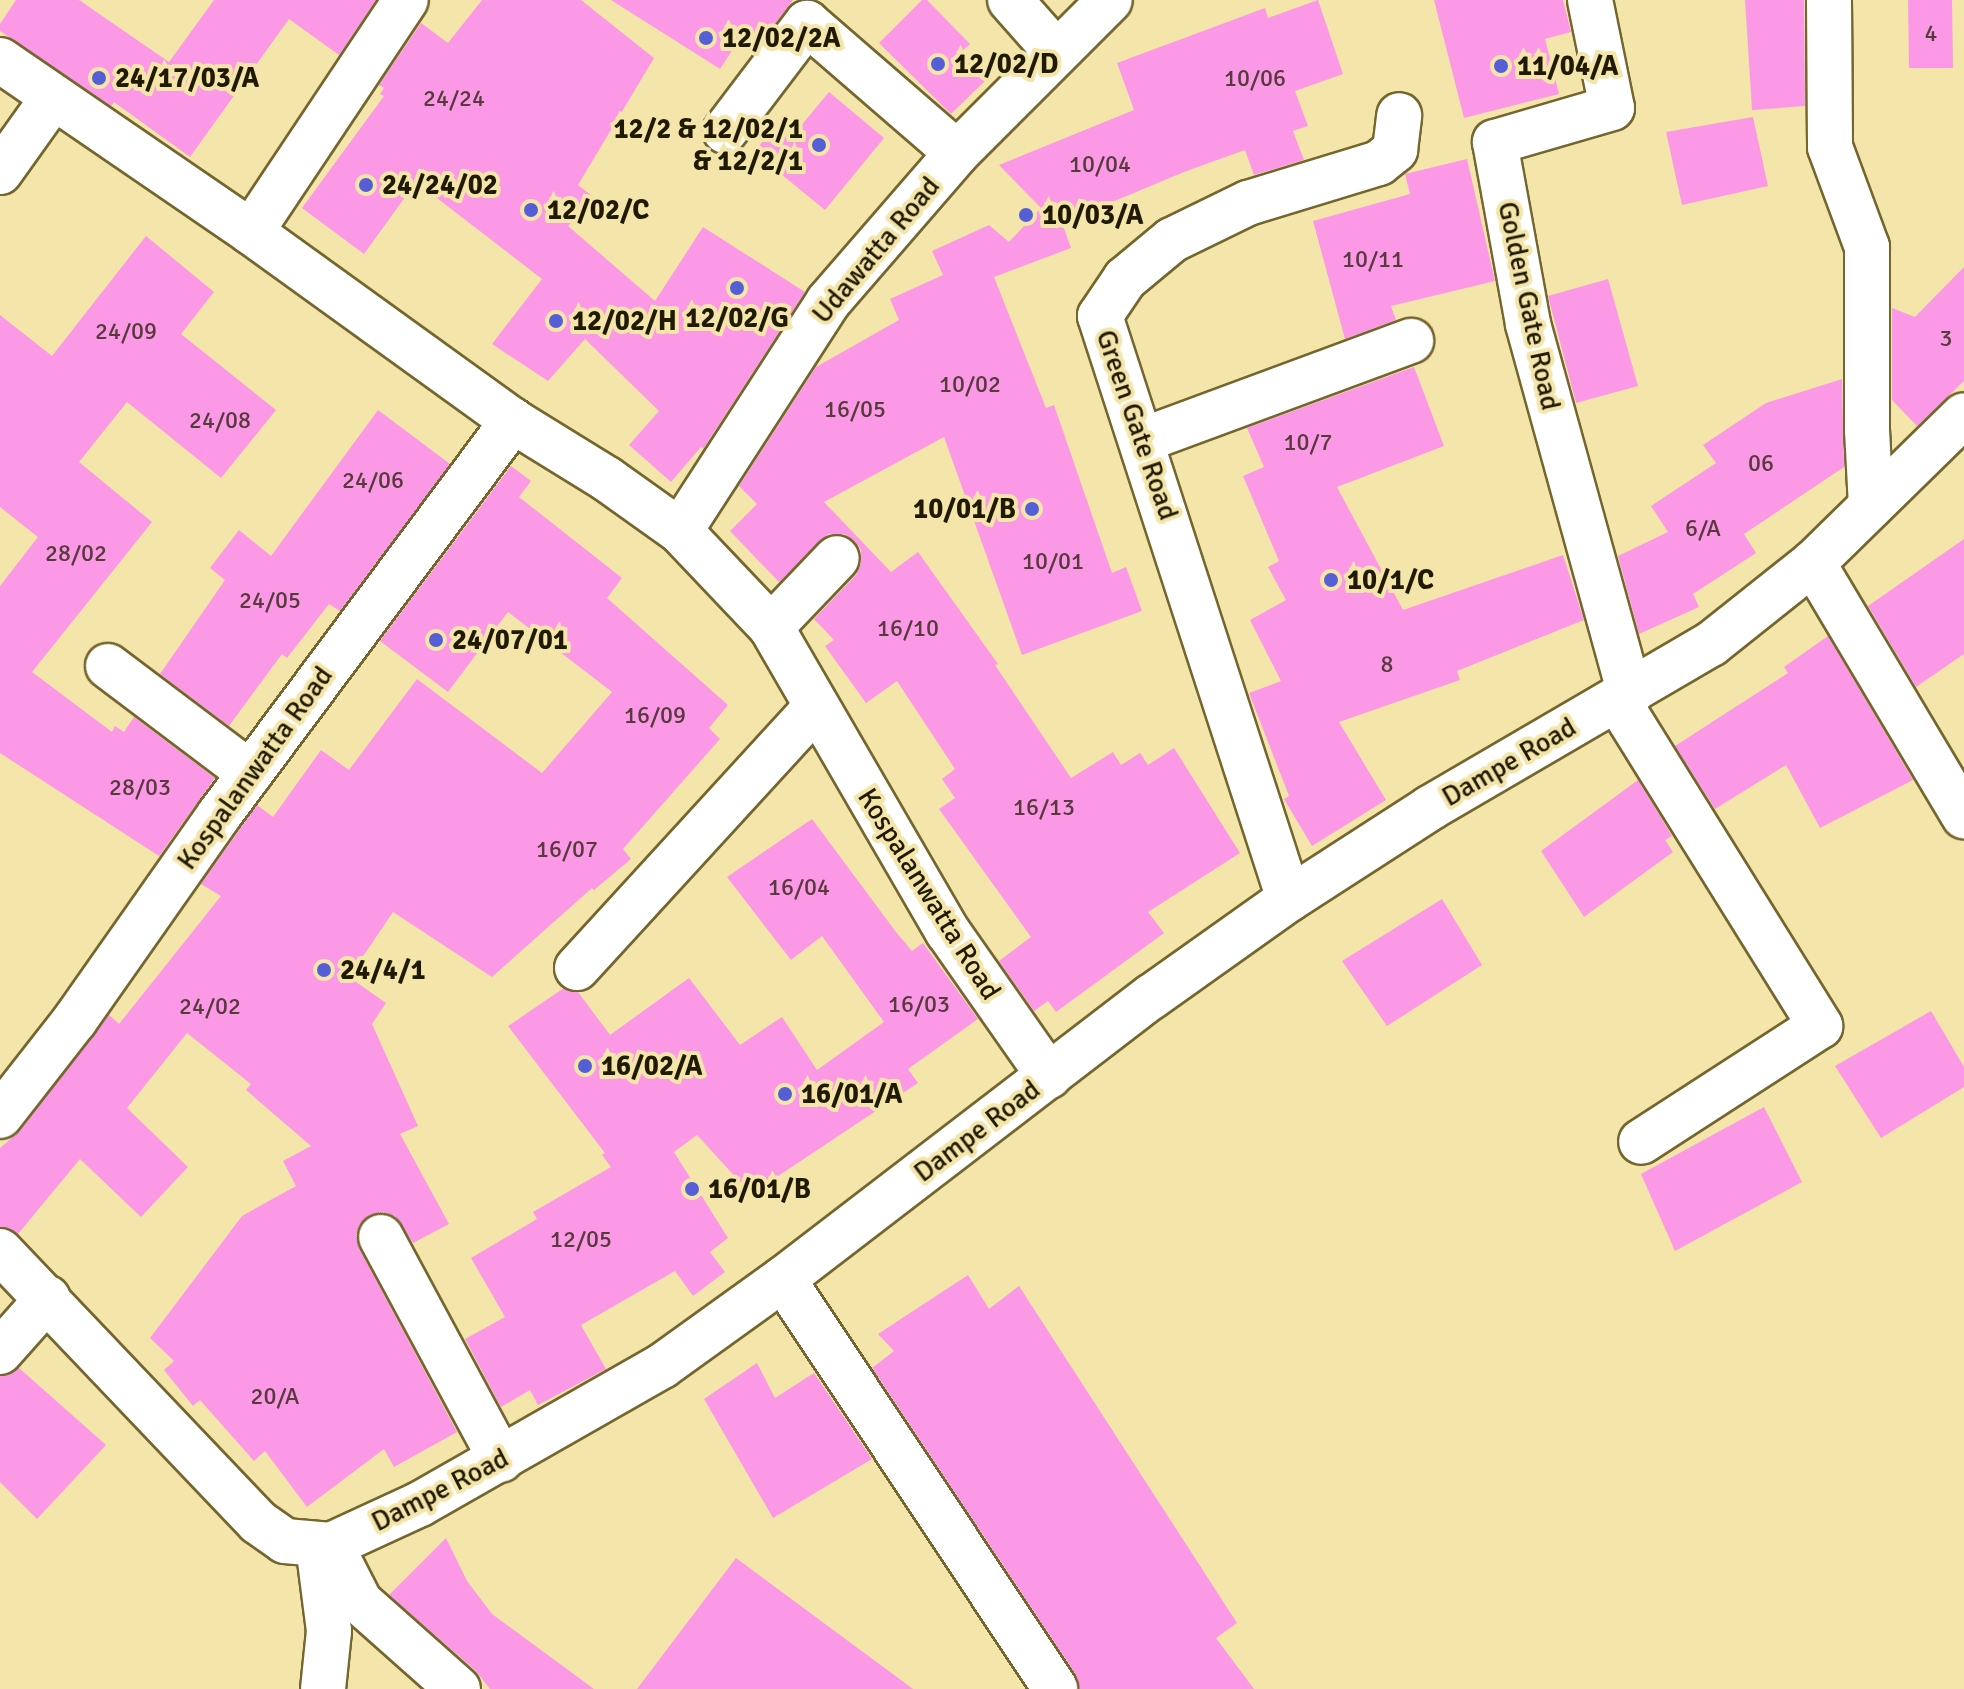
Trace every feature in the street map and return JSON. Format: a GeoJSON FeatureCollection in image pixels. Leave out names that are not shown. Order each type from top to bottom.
{"type":"FeatureCollection","features":[{"type":"Feature","properties":{"kind":"street"},"geometry":{"type":"LineString","coordinates":[[251,232],[406,0]]}},
{"type":"Feature","properties":{"kind":"street"},"geometry":{"type":"LineString","coordinates":[[1010,0],[1056,52]]}},
{"type":"Feature","properties":{"kind":"street","name":"Udawatta Road"},"geometry":{"type":"LineString","coordinates":[[680,531],[828,302],[957,153],[1110,0]]}},
{"type":"Feature","properties":{"kind":"street","name":"Golden Gate Road"},"geometry":{"type":"LineString","coordinates":[[1590,0],[1612,108],[1495,142],[1528,324],[1624,697]]}},
{"type":"Feature","properties":{"kind":"street"},"geometry":{"type":"LineString","coordinates":[[1829,0],[1830,147],[1867,247],[1867,430],[1871,506]]}},
{"type":"Feature","properties":{"kind":"street"},"geometry":{"type":"LineString","coordinates":[[725,131],[807,23],[957,153]]}},
{"type":"Feature","properties":{"kind":"street","name":"Kospalanwatta Road"},"geometry":{"type":"LineString","coordinates":[[0,60],[52,99],[251,232],[513,421],[607,479],[680,531],[771,627],[815,708],[948,932],[1049,1076]]}},
{"type":"Feature","properties":{"kind":"street"},"geometry":{"type":"LineString","coordinates":[[0,172],[52,99]]}},
{"type":"Feature","properties":{"kind":"street","name":"Green Gate Road"},"geometry":{"type":"LineString","coordinates":[[1289,899],[1143,440],[1113,362],[1100,316],[1125,279],[1172,240],[1248,203],[1379,163],[1395,150],[1399,115]]}},
{"type":"Feature","properties":{"kind":"street"},"geometry":{"type":"LineString","coordinates":[[1143,440],[1411,341]]}},
{"type":"Feature","properties":{"kind":"street","name":"Dampe Road"},"geometry":{"type":"LineString","coordinates":[[324,1545],[420,1504],[662,1366],[783,1279],[1151,997],[1289,899],[1455,792],[1711,644],[1813,563],[1964,415]]}},
{"type":"Feature","properties":{"kind":"street","name":"Kospalanwatta Road"},"geometry":{"type":"LineString","coordinates":[[0,1116],[75,1020],[250,773],[513,421]]}},
{"type":"Feature","properties":{"kind":"street"},"geometry":{"type":"LineString","coordinates":[[771,627],[837,558]]}},
{"type":"Feature","properties":{"kind":"street"},"geometry":{"type":"LineString","coordinates":[[1813,563],[1964,816]]}},
{"type":"Feature","properties":{"kind":"street"},"geometry":{"type":"LineString","coordinates":[[108,666],[250,773]]}},
{"type":"Feature","properties":{"kind":"street"},"geometry":{"type":"LineString","coordinates":[[1624,697],[1820,1026],[1641,1142]]}},
{"type":"Feature","properties":{"kind":"street"},"geometry":{"type":"LineString","coordinates":[[577,968],[815,708]]}},
{"type":"Feature","properties":{"kind":"street"},"geometry":{"type":"LineString","coordinates":[[381,1237],[501,1460]]}},
{"type":"Feature","properties":{"kind":"street"},"geometry":{"type":"LineString","coordinates":[[0,1251],[258,1522],[285,1541],[324,1545]]}},
{"type":"Feature","properties":{"kind":"street"},"geometry":{"type":"LineString","coordinates":[[783,1279],[1055,1689]]}},
{"type":"Feature","properties":{"kind":"street"},"geometry":{"type":"LineString","coordinates":[[0,1352],[48,1298]]}},
{"type":"Feature","properties":{"kind":"street"},"geometry":{"type":"LineString","coordinates":[[323,1689],[329,1631],[324,1545]]}},
{"type":"Feature","properties":{"kind":"street"},"geometry":{"type":"LineString","coordinates":[[324,1545],[360,1602],[458,1689]]}},
{"type":"Feature","properties":{"kind":"building"},"geometry":{"type":"Polygon","coordinates":[[[16,0],[79,0],[169,62],[214,0],[376,0],[339,55],[289,19],[190,157],[114,102],[111,106],[0,31],[0,24],[16,0]]]}},
{"type":"Feature","properties":{"kind":"building"},"geometry":{"type":"Polygon","coordinates":[[[482,0],[581,0],[654,58],[578,185],[592,196],[568,226],[655,301],[703,227],[805,292],[703,449],[701,447],[671,482],[629,445],[659,411],[585,339],[548,381],[492,344],[542,279],[416,182],[364,254],[302,208],[384,96],[380,94],[384,88],[379,85],[421,23],[448,43],[482,0]]]}},
{"type":"Feature","properties":{"kind":"building","name":"12/02/2A"},"geometry":{"type":"Polygon","coordinates":[[[611,0],[793,0],[761,42],[744,32],[720,69],[611,0]]]}},
{"type":"Feature","properties":{"kind":"building","name":"12/02/D"},"geometry":{"type":"Polygon","coordinates":[[[922,0],[927,0],[970,44],[962,51],[988,78],[951,114],[879,43],[922,0]]]}},
{"type":"Feature","properties":{"kind":"building"},"geometry":{"type":"Polygon","coordinates":[[[1318,0],[1343,74],[1295,91],[1308,126],[1293,131],[1304,160],[1254,175],[1245,150],[1184,172],[1062,223],[1071,248],[994,277],[1046,408],[1054,405],[1112,573],[1126,567],[1142,611],[1022,655],[944,437],[824,502],[891,572],[918,552],[998,664],[995,665],[1071,778],[1113,752],[1121,765],[1140,753],[1148,765],[1174,748],[1240,853],[1148,912],[1164,933],[1056,1012],[1048,1001],[1034,1011],[999,961],[1031,937],[939,809],[955,798],[942,779],[955,769],[897,681],[866,703],[825,646],[834,640],[814,619],[856,575],[861,563],[861,550],[855,541],[844,534],[829,534],[779,582],[730,531],[757,504],[739,486],[816,367],[899,320],[890,299],[943,275],[932,251],[989,225],[1009,242],[1041,208],[999,165],[1134,110],[1117,63],[1265,8],[1268,18],[1318,0]]]}},
{"type":"Feature","properties":{"kind":"building","name":"11/04/A"},"geometry":{"type":"Polygon","coordinates":[[[1434,0],[1563,0],[1571,32],[1545,39],[1559,94],[1464,118],[1434,0]]]}},
{"type":"Feature","properties":{"kind":"building"},"geometry":{"type":"Polygon","coordinates":[[[1745,0],[1804,0],[1805,106],[1752,110],[1745,0]]]}},
{"type":"Feature","properties":{"kind":"building"},"geometry":{"type":"Polygon","coordinates":[[[1908,0],[1952,0],[1953,68],[1909,68],[1908,0]]]}},
{"type":"Feature","properties":{"kind":"building","name":"12/2 & 12/02/1 & 12/2/1"},"geometry":{"type":"Polygon","coordinates":[[[829,92],[884,138],[825,210],[754,152],[779,122],[795,133],[829,92]]]}},
{"type":"Feature","properties":{"kind":"building"},"geometry":{"type":"Polygon","coordinates":[[[1753,117],[1768,186],[1682,205],[1666,132],[1753,117]]]}},
{"type":"Feature","properties":{"kind":"building"},"geometry":{"type":"Polygon","coordinates":[[[1467,159],[1495,281],[1391,306],[1396,320],[1345,339],[1313,221],[1410,194],[1405,174],[1467,159]]]}},
{"type":"Feature","properties":{"kind":"building"},"geometry":{"type":"Polygon","coordinates":[[[146,236],[214,292],[181,334],[276,410],[221,478],[127,402],[79,462],[152,522],[32,672],[112,732],[115,726],[124,732],[134,717],[215,778],[159,856],[0,753],[0,586],[38,537],[0,507],[0,315],[52,356],[146,236]]]}},
{"type":"Feature","properties":{"kind":"building"},"geometry":{"type":"Polygon","coordinates":[[[1964,267],[1964,381],[1917,426],[1892,400],[1892,308],[1915,317],[1964,267]]]}},
{"type":"Feature","properties":{"kind":"building"},"geometry":{"type":"Polygon","coordinates":[[[1608,279],[1638,386],[1576,403],[1548,296],[1608,279]]]}},
{"type":"Feature","properties":{"kind":"building"},"geometry":{"type":"Polygon","coordinates":[[[1414,367],[1444,446],[1337,487],[1403,610],[1563,555],[1584,620],[1457,671],[1460,680],[1339,722],[1386,800],[1312,846],[1284,799],[1289,796],[1249,693],[1281,681],[1250,620],[1286,600],[1268,567],[1279,561],[1243,476],[1264,467],[1247,428],[1414,367]]]}},
{"type":"Feature","properties":{"kind":"building"},"geometry":{"type":"Polygon","coordinates":[[[1842,379],[1844,467],[1744,534],[1756,553],[1693,594],[1699,607],[1639,634],[1618,556],[1668,532],[1651,506],[1716,463],[1703,445],[1766,403],[1842,379]]]}},
{"type":"Feature","properties":{"kind":"building"},"geometry":{"type":"Polygon","coordinates":[[[378,410],[450,464],[340,611],[329,604],[287,658],[282,654],[229,726],[160,674],[225,580],[210,568],[239,530],[271,556],[378,410]]]}},
{"type":"Feature","properties":{"kind":"building"},"geometry":{"type":"Polygon","coordinates":[[[511,466],[531,481],[519,497],[622,578],[607,598],[728,705],[709,728],[720,739],[623,849],[631,859],[594,890],[592,888],[492,977],[393,912],[349,977],[386,1003],[372,1024],[418,1126],[400,1134],[449,1224],[413,1243],[395,1216],[383,1212],[370,1215],[359,1225],[356,1235],[359,1248],[457,1432],[394,1467],[384,1449],[307,1507],[265,1451],[254,1461],[200,1400],[193,1406],[164,1370],[174,1361],[150,1338],[242,1216],[296,1186],[283,1161],[311,1146],[246,1090],[251,1084],[187,1033],[127,1108],[188,1167],[141,1217],[80,1159],[18,1234],[0,1227],[0,1148],[20,1131],[109,1015],[119,1024],[221,896],[201,884],[257,805],[273,817],[321,750],[349,770],[417,679],[542,773],[612,692],[508,612],[448,692],[380,641],[511,466]]]}},
{"type":"Feature","properties":{"kind":"building"},"geometry":{"type":"Polygon","coordinates":[[[1964,539],[1964,654],[1916,687],[1868,606],[1964,539]]]}},
{"type":"Feature","properties":{"kind":"building"},"geometry":{"type":"Polygon","coordinates":[[[1828,636],[1913,780],[1820,828],[1786,765],[1715,809],[1675,746],[1788,673],[1784,667],[1828,636]]]}},
{"type":"Feature","properties":{"kind":"building"},"geometry":{"type":"Polygon","coordinates":[[[1638,780],[1672,836],[1665,840],[1673,852],[1584,917],[1541,851],[1638,780]]]}},
{"type":"Feature","properties":{"kind":"building"},"geometry":{"type":"Polygon","coordinates":[[[812,819],[896,932],[912,951],[923,943],[978,1019],[908,1069],[918,1083],[751,1194],[697,1135],[674,1152],[728,1238],[710,1252],[725,1272],[693,1296],[675,1271],[581,1325],[606,1369],[538,1405],[530,1390],[501,1407],[465,1339],[505,1317],[471,1258],[537,1219],[533,1212],[611,1167],[602,1155],[605,1153],[508,1026],[564,988],[578,992],[610,1035],[689,978],[740,1045],[782,1017],[817,1070],[884,1022],[822,936],[791,960],[727,877],[812,819]]]}},
{"type":"Feature","properties":{"kind":"building"},"geometry":{"type":"Polygon","coordinates":[[[1442,899],[1482,965],[1387,1026],[1342,961],[1442,899]]]}},
{"type":"Feature","properties":{"kind":"building"},"geometry":{"type":"Polygon","coordinates":[[[1931,1011],[1964,1067],[1964,1087],[1881,1138],[1835,1066],[1931,1011]]]}},
{"type":"Feature","properties":{"kind":"building"},"geometry":{"type":"Polygon","coordinates":[[[1764,1107],[1802,1182],[1675,1251],[1641,1174],[1764,1107]]]}},
{"type":"Feature","properties":{"kind":"building"},"geometry":{"type":"Polygon","coordinates":[[[968,1275],[989,1309],[1019,1286],[1237,1623],[1216,1638],[1254,1689],[1080,1689],[1076,1675],[872,1368],[894,1351],[878,1334],[968,1275]]]}},
{"type":"Feature","properties":{"kind":"building"},"geometry":{"type":"Polygon","coordinates":[[[757,1363],[775,1398],[814,1373],[872,1459],[773,1518],[704,1399],[757,1363]]]}},
{"type":"Feature","properties":{"kind":"building"},"geometry":{"type":"Polygon","coordinates":[[[19,1368],[106,1445],[37,1519],[0,1482],[0,1376],[19,1368]]]}},
{"type":"Feature","properties":{"kind":"building"},"geometry":{"type":"Polygon","coordinates":[[[446,1538],[467,1581],[492,1614],[594,1689],[490,1689],[475,1670],[389,1595],[446,1538]]]}},
{"type":"Feature","properties":{"kind":"building"},"geometry":{"type":"Polygon","coordinates":[[[736,1558],[913,1689],[637,1689],[736,1558]]]}},
{"type":"Feature","properties":{"kind":"place","name":"12/02/2A"},"geometry":{"type":"Point","coordinates":[706,38]}},
{"type":"Feature","properties":{"kind":"place","name":"12/02/D"},"geometry":{"type":"Point","coordinates":[938,64]}},
{"type":"Feature","properties":{"kind":"place","name":"11/04/A"},"geometry":{"type":"Point","coordinates":[1501,66]}},
{"type":"Feature","properties":{"kind":"place","name":"24/17/03/A"},"geometry":{"type":"Point","coordinates":[99,78]}},
{"type":"Feature","properties":{"kind":"place","name":"12/2 & 12/02/1 & 12/2/1"},"geometry":{"type":"Point","coordinates":[819,145]}},
{"type":"Feature","properties":{"kind":"place","name":"24/24/02"},"geometry":{"type":"Point","coordinates":[366,185]}},
{"type":"Feature","properties":{"kind":"place","name":"12/02/C"},"geometry":{"type":"Point","coordinates":[531,210]}},
{"type":"Feature","properties":{"kind":"place","name":"10/03/A"},"geometry":{"type":"Point","coordinates":[1026,215]}},
{"type":"Feature","properties":{"kind":"place","name":"12/02/G"},"geometry":{"type":"Point","coordinates":[737,288]}},
{"type":"Feature","properties":{"kind":"place","name":"12/02/H"},"geometry":{"type":"Point","coordinates":[556,321]}},
{"type":"Feature","properties":{"kind":"place","name":"10/01/B"},"geometry":{"type":"Point","coordinates":[1032,509]}},
{"type":"Feature","properties":{"kind":"place","name":"10/1/C"},"geometry":{"type":"Point","coordinates":[1331,580]}},
{"type":"Feature","properties":{"kind":"place","name":"24/07/01"},"geometry":{"type":"Point","coordinates":[436,640]}},
{"type":"Feature","properties":{"kind":"place","name":"24/4/1"},"geometry":{"type":"Point","coordinates":[324,970]}},
{"type":"Feature","properties":{"kind":"place","name":"16/02/A"},"geometry":{"type":"Point","coordinates":[585,1066]}},
{"type":"Feature","properties":{"kind":"place","name":"16/01/A"},"geometry":{"type":"Point","coordinates":[785,1094]}},
{"type":"Feature","properties":{"kind":"place","name":"16/01/B"},"geometry":{"type":"Point","coordinates":[692,1189]}}]}
